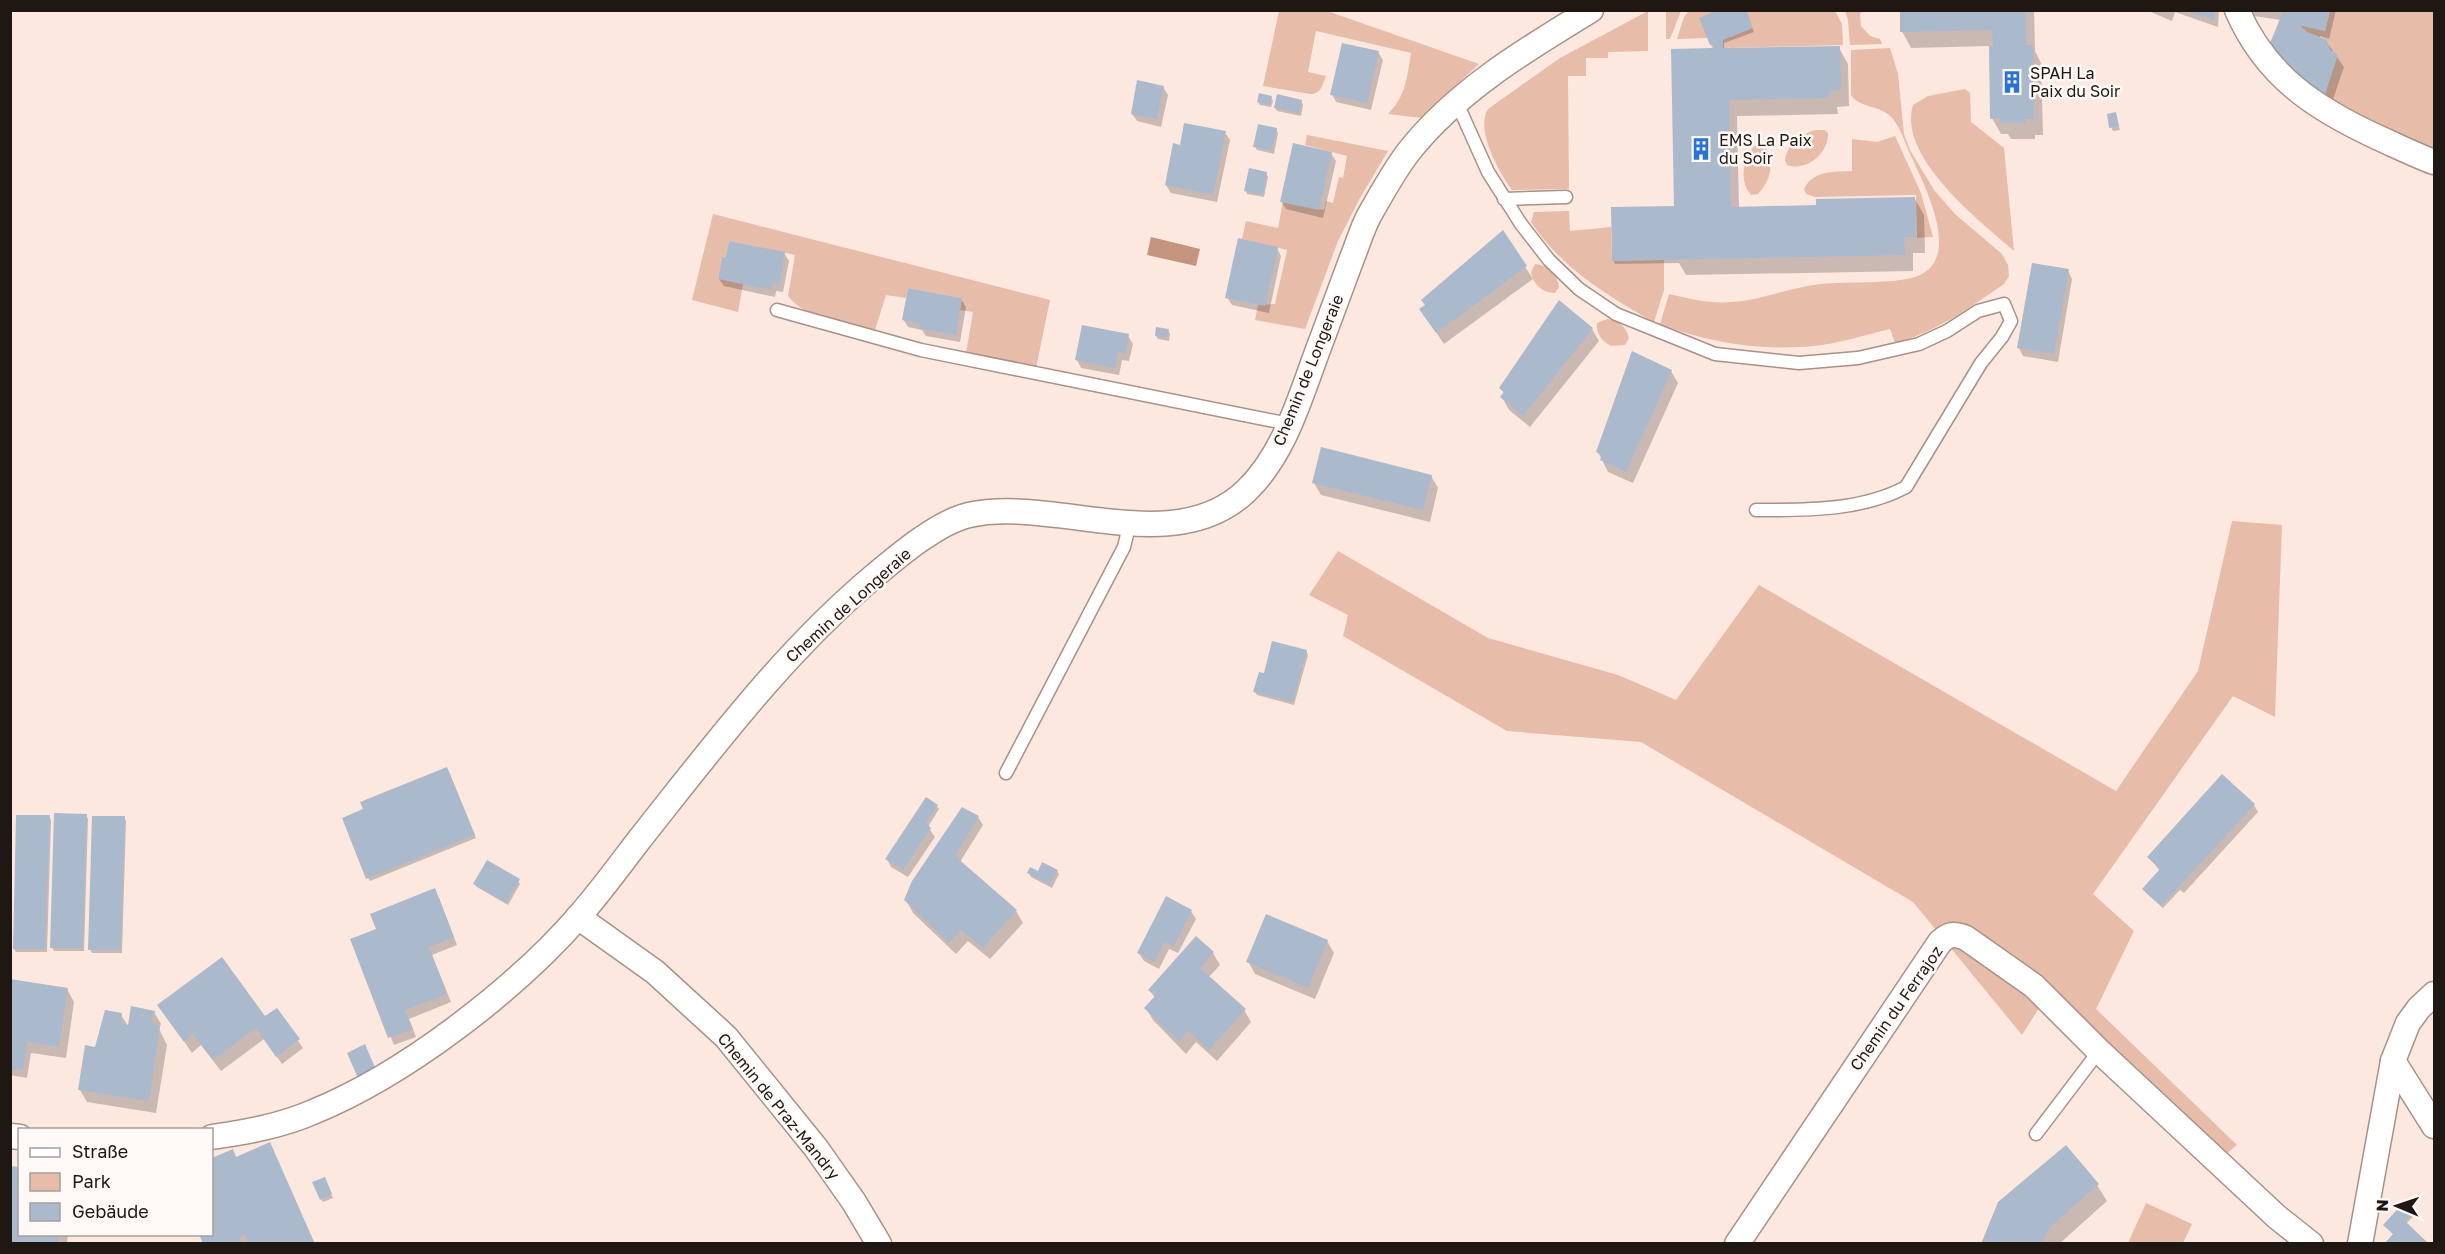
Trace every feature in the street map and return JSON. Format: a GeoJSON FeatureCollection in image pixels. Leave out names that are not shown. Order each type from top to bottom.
{"type":"FeatureCollection","features":[{"type":"Feature","properties":{"kind":"street","name":"Chemin de Longeraie"},"geometry":{"type":"LineString","coordinates":[[213,1137],[254,1131],[311,1113],[364,1088],[431,1046],[508,986],[579,917],[713,747],[786,660],[871,579],[922,538],[965,516],[1000,512],[1175,524],[1215,514],[1244,493],[1269,465],[1289,424],[1367,219],[1409,151],[1458,103],[1530,48],[1591,10]]}},
{"type":"Feature","properties":{"kind":"street"},"geometry":{"type":"LineString","coordinates":[[2237,10],[2256,44],[2272,65],[2301,94],[2353,126],[2434,162]]}},
{"type":"Feature","properties":{"kind":"street","name":"Chemin de Praz-Mandry"},"geometry":{"type":"LineString","coordinates":[[579,917],[655,972],[726,1036],[816,1148],[854,1202],[879,1244]]}},
{"type":"Feature","properties":{"kind":"street","name":"Chemin du Ferrajoz"},"geometry":{"type":"LineString","coordinates":[[1737,1244],[1933,952],[1948,935],[1956,934],[1966,938],[2034,986],[2099,1051]]}},
{"type":"Feature","properties":{"kind":"street"},"geometry":{"type":"LineString","coordinates":[[2360,1244],[2393,1061],[2408,1023],[2419,1008],[2434,994]]}},
{"type":"Feature","properties":{"kind":"street"},"geometry":{"type":"LineString","coordinates":[[2099,1051],[2277,1217],[2311,1244]]}},
{"type":"Feature","properties":{"kind":"street"},"geometry":{"type":"LineString","coordinates":[[2393,1061],[2434,1126]]}},
{"type":"Feature","properties":{"kind":"lane"},"geometry":{"type":"LineString","coordinates":[[1458,103],[1488,172],[1549,260],[1579,289],[1616,314],[1715,354],[1799,363],[1858,358],[1919,344],[1947,331],[1978,311],[2004,304],[2011,321],[2002,337],[1981,363],[1906,487],[1889,496],[1858,503],[1803,510],[1756,510]]}},
{"type":"Feature","properties":{"kind":"lane"},"geometry":{"type":"LineString","coordinates":[[1504,198],[1566,197]]}},
{"type":"Feature","properties":{"kind":"lane"},"geometry":{"type":"LineString","coordinates":[[777,310],[921,350],[1289,424]]}},
{"type":"Feature","properties":{"kind":"lane"},"geometry":{"type":"LineString","coordinates":[[1006,773],[1124,547],[1130,522]]}},
{"type":"Feature","properties":{"kind":"lane"},"geometry":{"type":"LineString","coordinates":[[2036,1134],[2099,1051]]}},
{"type":"Feature","properties":{"kind":"green space"},"geometry":{"type":"Polygon","coordinates":[[[1279,11],[1327,11],[1479,64],[1421,118],[1388,114],[1402,93],[1411,53],[1316,31],[1308,72],[1326,76],[1319,91],[1310,94],[1263,86],[1279,11]]]}},
{"type":"Feature","properties":{"kind":"green space"},"geometry":{"type":"Polygon","coordinates":[[[1648,11],[1648,51],[1608,52],[1608,58],[1586,58],[1586,76],[1568,76],[1569,189],[1512,190],[1495,162],[1486,139],[1484,128],[1488,109],[1560,58],[1648,11]]]}},
{"type":"Feature","properties":{"kind":"green space"},"geometry":{"type":"Polygon","coordinates":[[[1666,11],[1681,11],[1670,39],[1666,39],[1666,11]]]}},
{"type":"Feature","properties":{"kind":"green space"},"geometry":{"type":"Polygon","coordinates":[[[1689,11],[1718,11],[1707,38],[1677,39],[1684,17],[1689,11]]]}},
{"type":"Feature","properties":{"kind":"green space"},"geometry":{"type":"Polygon","coordinates":[[[1746,11],[1835,11],[1842,24],[1843,45],[1723,48],[1723,40],[1746,11]]]}},
{"type":"Feature","properties":{"kind":"green space"},"geometry":{"type":"Polygon","coordinates":[[[1845,11],[1863,11],[1860,14],[1861,26],[1870,36],[1880,39],[1882,44],[1850,45],[1845,11]]]}},
{"type":"Feature","properties":{"kind":"green space"},"geometry":{"type":"Polygon","coordinates":[[[2330,11],[2434,11],[2434,150],[2324,97],[2338,54],[2330,50],[2327,40],[2307,32],[2299,25],[2325,31],[2330,11]]]}},
{"type":"Feature","properties":{"kind":"green space"},"geometry":{"type":"Polygon","coordinates":[[[1890,48],[1898,74],[1904,134],[1910,150],[1934,190],[1955,214],[2002,254],[2008,265],[2009,276],[2004,284],[1938,326],[1895,343],[1890,329],[1814,346],[1755,346],[1716,341],[1660,324],[1669,294],[1708,302],[1732,302],[1821,284],[1899,280],[1920,275],[1932,266],[1938,253],[1939,237],[1936,221],[1925,187],[1901,133],[1888,114],[1860,103],[1851,95],[1851,50],[1890,48]]]}},
{"type":"Feature","properties":{"kind":"green space"},"geometry":{"type":"Polygon","coordinates":[[[1965,89],[1970,93],[1971,122],[2004,148],[2014,251],[1945,186],[1917,146],[1911,125],[1913,105],[1928,96],[1965,89]]]}},
{"type":"Feature","properties":{"kind":"green space"},"geometry":{"type":"Polygon","coordinates":[[[1815,130],[1825,130],[1828,133],[1825,147],[1820,154],[1802,166],[1787,165],[1786,154],[1791,145],[1799,137],[1815,130]]]}},
{"type":"Feature","properties":{"kind":"green space"},"geometry":{"type":"Polygon","coordinates":[[[1307,135],[1388,151],[1338,241],[1305,329],[1255,320],[1258,305],[1275,304],[1287,250],[1242,239],[1246,221],[1278,228],[1283,202],[1324,210],[1326,201],[1333,203],[1339,177],[1343,178],[1347,156],[1305,145],[1307,135]]]}},
{"type":"Feature","properties":{"kind":"green space"},"geometry":{"type":"Polygon","coordinates":[[[1895,136],[1921,193],[1933,237],[1917,238],[1916,195],[1815,197],[1806,194],[1804,189],[1813,178],[1819,175],[1852,171],[1852,139],[1877,142],[1895,136]]]}},
{"type":"Feature","properties":{"kind":"green space"},"geometry":{"type":"Polygon","coordinates":[[[1758,143],[1766,148],[1770,160],[1770,172],[1758,194],[1751,195],[1744,182],[1744,168],[1749,154],[1758,143]]]}},
{"type":"Feature","properties":{"kind":"green space"},"geometry":{"type":"Polygon","coordinates":[[[1569,211],[1570,231],[1611,227],[1612,261],[1664,260],[1664,290],[1654,322],[1586,280],[1556,253],[1531,222],[1534,212],[1569,211]]]}},
{"type":"Feature","properties":{"kind":"green space"},"geometry":{"type":"Polygon","coordinates":[[[713,214],[1050,300],[1036,368],[966,353],[973,312],[960,310],[962,298],[908,288],[906,298],[886,295],[875,330],[840,322],[805,310],[788,296],[795,255],[729,241],[725,258],[722,258],[718,278],[743,284],[738,312],[692,300],[713,214]]]}},
{"type":"Feature","properties":{"kind":"green space"},"geometry":{"type":"Polygon","coordinates":[[[1535,264],[1548,268],[1554,274],[1559,287],[1555,293],[1542,290],[1536,284],[1531,272],[1535,264]]]}},
{"type":"Feature","properties":{"kind":"green space"},"geometry":{"type":"Polygon","coordinates":[[[1607,319],[1624,327],[1629,338],[1625,345],[1611,346],[1600,337],[1597,323],[1607,319]]]}},
{"type":"Feature","properties":{"kind":"green space"},"geometry":{"type":"Polygon","coordinates":[[[2232,521],[2282,525],[2275,717],[2233,696],[2093,894],[2134,931],[2096,1009],[2237,1145],[2211,1167],[2039,1008],[2022,1035],[1913,902],[1641,742],[1507,731],[1343,636],[1348,615],[1309,595],[1338,551],[1488,638],[1618,675],[1676,700],[1759,585],[2116,791],[2198,671],[2232,521]]]}},
{"type":"Feature","properties":{"kind":"green space"},"geometry":{"type":"Polygon","coordinates":[[[2146,1203],[2192,1224],[2183,1243],[2128,1243],[2146,1203]]]}},
{"type":"Feature","properties":{"kind":"shaded area"},"geometry":{"type":"Polygon","coordinates":[[[1151,237],[1200,249],[1196,266],[1147,255],[1151,237]]]}},
{"type":"Feature","properties":{"kind":"building","name":"EMS La Paix du Soir"},"geometry":{"type":"Polygon","coordinates":[[[1718,10],[1746,10],[1753,28],[1723,40],[1723,48],[1840,46],[1841,90],[1829,91],[1829,98],[1729,100],[1731,207],[1816,205],[1816,199],[1915,197],[1916,237],[1904,237],[1905,255],[1612,261],[1611,207],[1674,206],[1671,49],[1714,48],[1714,44],[1710,45],[1699,18],[1718,10]]]}},
{"type":"Feature","properties":{"kind":"building","name":"SPAH La Paix du Soir"},"geometry":{"type":"Polygon","coordinates":[[[1900,10],[2026,10],[2026,45],[2033,45],[2034,119],[2026,119],[2026,123],[2000,123],[2000,118],[1990,119],[1989,46],[1993,46],[1992,30],[1900,32],[1900,10]]]}},
{"type":"Feature","properties":{"kind":"building"},"geometry":{"type":"Polygon","coordinates":[[[2214,10],[2214,20],[2187,11],[2214,10]]]}},
{"type":"Feature","properties":{"kind":"building"},"geometry":{"type":"Polygon","coordinates":[[[2271,10],[2330,10],[2325,31],[2299,25],[2307,32],[2327,40],[2330,50],[2338,54],[2324,97],[2307,90],[2268,48],[2282,14],[2271,10]]]}},
{"type":"Feature","properties":{"kind":"building"},"geometry":{"type":"Polygon","coordinates":[[[1342,43],[1379,51],[1367,103],[1330,95],[1342,43]]]}},
{"type":"Feature","properties":{"kind":"building"},"geometry":{"type":"Polygon","coordinates":[[[1137,80],[1164,86],[1157,119],[1131,114],[1137,80]]]}},
{"type":"Feature","properties":{"kind":"building"},"geometry":{"type":"Polygon","coordinates":[[[1259,93],[1272,96],[1270,105],[1257,102],[1259,93]]]}},
{"type":"Feature","properties":{"kind":"building"},"geometry":{"type":"Polygon","coordinates":[[[1277,94],[1302,100],[1299,113],[1274,108],[1277,94]]]}},
{"type":"Feature","properties":{"kind":"building"},"geometry":{"type":"Polygon","coordinates":[[[2116,112],[2119,126],[2109,128],[2107,114],[2116,112]]]}},
{"type":"Feature","properties":{"kind":"building"},"geometry":{"type":"Polygon","coordinates":[[[1184,123],[1226,131],[1213,195],[1165,185],[1173,143],[1180,145],[1184,123]]]}},
{"type":"Feature","properties":{"kind":"building"},"geometry":{"type":"Polygon","coordinates":[[[1258,124],[1277,128],[1272,151],[1253,147],[1258,124]]]}},
{"type":"Feature","properties":{"kind":"building"},"geometry":{"type":"Polygon","coordinates":[[[1293,143],[1332,152],[1319,210],[1280,202],[1293,143]]]}},
{"type":"Feature","properties":{"kind":"building"},"geometry":{"type":"Polygon","coordinates":[[[1249,168],[1267,172],[1263,195],[1244,191],[1249,168]]]}},
{"type":"Feature","properties":{"kind":"building"},"geometry":{"type":"Polygon","coordinates":[[[1503,230],[1527,266],[1436,333],[1419,309],[1425,305],[1421,300],[1503,230]]]}},
{"type":"Feature","properties":{"kind":"building"},"geometry":{"type":"Polygon","coordinates":[[[1238,238],[1278,247],[1265,306],[1225,298],[1238,238]]]}},
{"type":"Feature","properties":{"kind":"building"},"geometry":{"type":"Polygon","coordinates":[[[729,241],[785,252],[779,285],[772,284],[771,290],[718,279],[722,257],[725,258],[729,241]]]}},
{"type":"Feature","properties":{"kind":"building"},"geometry":{"type":"Polygon","coordinates":[[[2032,263],[2069,269],[2054,354],[2017,348],[2032,263]]]}},
{"type":"Feature","properties":{"kind":"building"},"geometry":{"type":"Polygon","coordinates":[[[908,288],[962,298],[956,335],[919,329],[920,323],[902,320],[908,288]]]}},
{"type":"Feature","properties":{"kind":"building"},"geometry":{"type":"Polygon","coordinates":[[[1559,300],[1593,328],[1523,416],[1500,397],[1504,392],[1499,388],[1559,300]]]}},
{"type":"Feature","properties":{"kind":"building"},"geometry":{"type":"Polygon","coordinates":[[[1082,325],[1129,334],[1125,354],[1118,352],[1115,368],[1075,360],[1082,325]]]}},
{"type":"Feature","properties":{"kind":"building"},"geometry":{"type":"Polygon","coordinates":[[[1156,327],[1169,329],[1167,338],[1155,336],[1156,327]]]}},
{"type":"Feature","properties":{"kind":"building"},"geometry":{"type":"Polygon","coordinates":[[[1632,351],[1672,370],[1626,472],[1600,460],[1602,455],[1596,452],[1632,351]]]}},
{"type":"Feature","properties":{"kind":"building"},"geometry":{"type":"Polygon","coordinates":[[[1321,447],[1432,475],[1423,510],[1312,483],[1321,447]]]}},
{"type":"Feature","properties":{"kind":"building"},"geometry":{"type":"Polygon","coordinates":[[[1272,641],[1307,650],[1293,702],[1253,692],[1259,672],[1264,673],[1272,641]]]}},
{"type":"Feature","properties":{"kind":"building"},"geometry":{"type":"Polygon","coordinates":[[[447,767],[475,835],[366,879],[342,818],[363,809],[360,802],[447,767]]]}},
{"type":"Feature","properties":{"kind":"building"},"geometry":{"type":"Polygon","coordinates":[[[2222,774],[2255,804],[2161,906],[2142,889],[2160,869],[2147,857],[2222,774]]]}},
{"type":"Feature","properties":{"kind":"building"},"geometry":{"type":"Polygon","coordinates":[[[926,797],[938,805],[926,823],[931,828],[903,870],[885,859],[926,797]]]}},
{"type":"Feature","properties":{"kind":"building"},"geometry":{"type":"Polygon","coordinates":[[[962,807],[979,816],[955,856],[1017,910],[983,948],[961,930],[949,943],[904,900],[912,881],[962,807]]]}},
{"type":"Feature","properties":{"kind":"building"},"geometry":{"type":"Polygon","coordinates":[[[54,813],[87,814],[83,948],[50,948],[54,813]]]}},
{"type":"Feature","properties":{"kind":"building"},"geometry":{"type":"Polygon","coordinates":[[[16,815],[50,815],[45,949],[13,949],[16,815]]]}},
{"type":"Feature","properties":{"kind":"building"},"geometry":{"type":"Polygon","coordinates":[[[92,816],[125,816],[121,950],[88,950],[92,816]]]}},
{"type":"Feature","properties":{"kind":"building"},"geometry":{"type":"Polygon","coordinates":[[[487,860],[520,879],[506,903],[473,884],[487,860]]]}},
{"type":"Feature","properties":{"kind":"building"},"geometry":{"type":"Polygon","coordinates":[[[1042,862],[1058,870],[1050,885],[1027,873],[1030,867],[1038,871],[1042,862]]]}},
{"type":"Feature","properties":{"kind":"building"},"geometry":{"type":"Polygon","coordinates":[[[435,888],[454,937],[429,947],[447,994],[405,1010],[413,1029],[388,1038],[350,939],[376,929],[370,914],[435,888]]]}},
{"type":"Feature","properties":{"kind":"building"},"geometry":{"type":"Polygon","coordinates":[[[1166,896],[1192,910],[1174,946],[1164,942],[1154,962],[1137,953],[1166,896]]]}},
{"type":"Feature","properties":{"kind":"building"},"geometry":{"type":"Polygon","coordinates":[[[1266,914],[1328,940],[1308,988],[1246,962],[1266,914]]]}},
{"type":"Feature","properties":{"kind":"building"},"geometry":{"type":"Polygon","coordinates":[[[1196,936],[1214,952],[1200,968],[1246,1009],[1209,1050],[1188,1031],[1179,1042],[1144,1008],[1155,996],[1148,990],[1196,936]]]}},
{"type":"Feature","properties":{"kind":"building"},"geometry":{"type":"Polygon","coordinates":[[[222,957],[265,1016],[277,1008],[300,1039],[276,1057],[256,1028],[213,1060],[193,1034],[184,1042],[157,1005],[222,957]]]}},
{"type":"Feature","properties":{"kind":"building"},"geometry":{"type":"Polygon","coordinates":[[[10,979],[68,988],[59,1047],[27,1042],[23,1070],[10,1069],[10,979]]]}},
{"type":"Feature","properties":{"kind":"building"},"geometry":{"type":"Polygon","coordinates":[[[131,1006],[155,1011],[151,1022],[160,1027],[149,1101],[78,1090],[85,1045],[95,1047],[105,1010],[122,1013],[121,1023],[128,1025],[131,1006]]]}},
{"type":"Feature","properties":{"kind":"building"},"geometry":{"type":"Polygon","coordinates":[[[365,1044],[376,1070],[358,1078],[347,1053],[365,1044]]]}},
{"type":"Feature","properties":{"kind":"building"},"geometry":{"type":"Polygon","coordinates":[[[270,1142],[315,1244],[249,1244],[245,1234],[239,1237],[243,1244],[203,1244],[200,1236],[213,1236],[213,1158],[233,1149],[236,1157],[270,1142]]]}},
{"type":"Feature","properties":{"kind":"building"},"geometry":{"type":"Polygon","coordinates":[[[2066,1145],[2099,1184],[2049,1228],[2041,1244],[1981,1244],[1998,1202],[2066,1145]]]}},
{"type":"Feature","properties":{"kind":"building"},"geometry":{"type":"Polygon","coordinates":[[[10,1166],[18,1167],[18,1236],[58,1236],[58,1244],[10,1244],[10,1166]]]}},
{"type":"Feature","properties":{"kind":"building"},"geometry":{"type":"Polygon","coordinates":[[[325,1177],[332,1194],[320,1200],[312,1182],[325,1177]]]}},
{"type":"Feature","properties":{"kind":"building"},"geometry":{"type":"Polygon","coordinates":[[[2406,1200],[2416,1210],[2405,1221],[2429,1244],[2384,1244],[2393,1234],[2383,1225],[2406,1200]]]}},
{"type":"Feature","properties":{"kind":"place","name":"SPAH La Paix du Soir"},"geometry":{"type":"Point","coordinates":[2012,82]}},
{"type":"Feature","properties":{"kind":"place","name":"EMS La Paix du Soir"},"geometry":{"type":"Point","coordinates":[1701,149]}}]}
